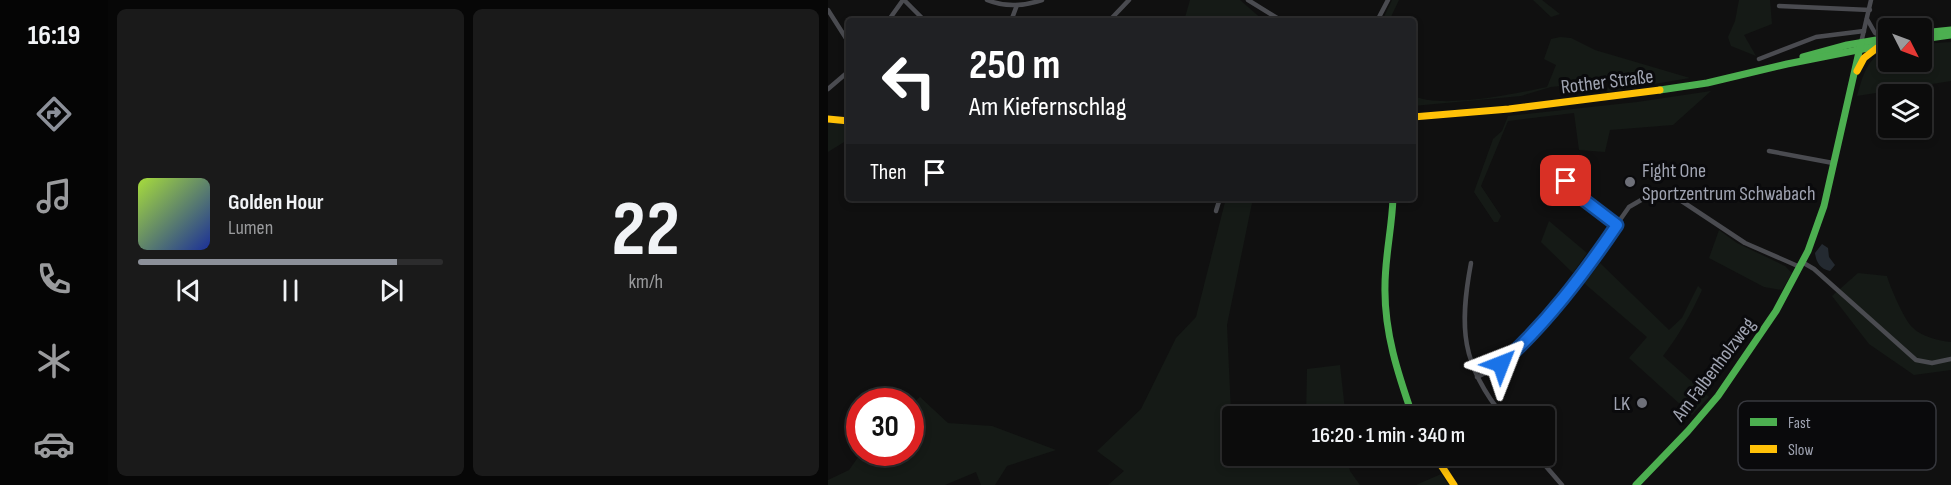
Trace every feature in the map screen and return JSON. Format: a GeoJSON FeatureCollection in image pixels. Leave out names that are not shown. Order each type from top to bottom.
{"type":"FeatureCollection","features":[{"type":"Feature","properties":{"kind":"main road"},"geometry":{"type":"LineString","coordinates":[[1932,32],[1951,30]]}},
{"type":"Feature","properties":{"kind":"main road"},"geometry":{"type":"LineString","coordinates":[[1932,37],[1951,34]]}},
{"type":"Feature","properties":{"kind":"main road","name":"Rother Straße"},"geometry":{"type":"LineString","coordinates":[[1416,119],[1639,94],[1707,83],[1878,43]]}},
{"type":"Feature","properties":{"kind":"main road","name":"Am Falbenholzweg"},"geometry":{"type":"LineString","coordinates":[[1636,485],[1718,396],[1771,319],[1801,264],[1816,232],[1860,47]]}},
{"type":"Feature","properties":{"kind":"main road"},"geometry":{"type":"LineString","coordinates":[[1851,84],[1864,58],[1878,47]]}},
{"type":"Feature","properties":{"kind":"main road"},"geometry":{"type":"LineString","coordinates":[[828,119],[846,121]]}},
{"type":"Feature","properties":{"kind":"main road"},"geometry":{"type":"LineString","coordinates":[[1394,201],[1386,263],[1386,319],[1394,366],[1409,406]]}},
{"type":"Feature","properties":{"kind":"main road"},"geometry":{"type":"LineString","coordinates":[[1442,466],[1454,485]]}},
{"type":"Feature","properties":{"kind":"street"},"geometry":{"type":"LineString","coordinates":[[890,18],[904,0],[922,18]]}},
{"type":"Feature","properties":{"kind":"street"},"geometry":{"type":"LineString","coordinates":[[987,0],[1017,5],[1042,0]]}},
{"type":"Feature","properties":{"kind":"street"},"geometry":{"type":"LineString","coordinates":[[1112,18],[1129,0]]}},
{"type":"Feature","properties":{"kind":"street"},"geometry":{"type":"LineString","coordinates":[[1248,0],[1277,18]]}},
{"type":"Feature","properties":{"kind":"street"},"geometry":{"type":"LineString","coordinates":[[1379,18],[1388,0]]}},
{"type":"Feature","properties":{"kind":"street"},"geometry":{"type":"LineString","coordinates":[[1860,47],[1871,0]]}},
{"type":"Feature","properties":{"kind":"street"},"geometry":{"type":"LineString","coordinates":[[1012,18],[1017,5]]}},
{"type":"Feature","properties":{"kind":"street"},"geometry":{"type":"LineString","coordinates":[[1779,6],[1870,10]]}},
{"type":"Feature","properties":{"kind":"street"},"geometry":{"type":"LineString","coordinates":[[828,10],[846,38]]}},
{"type":"Feature","properties":{"kind":"street"},"geometry":{"type":"LineString","coordinates":[[1867,19],[1878,35]]}},
{"type":"Feature","properties":{"kind":"street"},"geometry":{"type":"LineString","coordinates":[[1759,59],[1816,37],[1864,32]]}},
{"type":"Feature","properties":{"kind":"street"},"geometry":{"type":"LineString","coordinates":[[828,89],[846,74]]}},
{"type":"Feature","properties":{"kind":"street"},"geometry":{"type":"LineString","coordinates":[[1769,151],[1833,163]]}},
{"type":"Feature","properties":{"kind":"street"},"geometry":{"type":"LineString","coordinates":[[1566,181],[1571,190],[1617,225]]}},
{"type":"Feature","properties":{"kind":"street"},"geometry":{"type":"LineString","coordinates":[[1477,377],[1501,364],[1542,322],[1584,272],[1629,207],[1641,198],[1655,195],[1671,195],[1745,243],[1814,269],[1916,360],[1932,363],[1951,359]]}},
{"type":"Feature","properties":{"kind":"street"},"geometry":{"type":"LineString","coordinates":[[1216,211],[1219,201]]}},
{"type":"Feature","properties":{"kind":"street"},"geometry":{"type":"LineString","coordinates":[[1471,263],[1463,318],[1470,358],[1477,377],[1496,406]]}},
{"type":"Feature","properties":{"kind":"street"},"geometry":{"type":"LineString","coordinates":[[1546,466],[1562,485]]}},
{"type":"Feature","properties":{"kind":"shaded area"},"geometry":{"type":"Polygon","coordinates":[[[1190,0],[1240,0],[1261,18],[1185,18],[1190,0]]]}},
{"type":"Feature","properties":{"kind":"shaded area"},"geometry":{"type":"Polygon","coordinates":[[[1392,0],[1399,0],[1390,18],[1383,18],[1392,0]]]}},
{"type":"Feature","properties":{"kind":"shaded area"},"geometry":{"type":"Polygon","coordinates":[[[1533,0],[1542,0],[1560,14],[1551,17],[1533,0]]]}},
{"type":"Feature","properties":{"kind":"shaded area"},"geometry":{"type":"Polygon","coordinates":[[[1739,0],[1770,0],[1772,24],[1744,35],[1756,56],[1731,46],[1728,37],[1735,21],[1739,0]]]}},
{"type":"Feature","properties":{"kind":"shaded area"},"geometry":{"type":"Polygon","coordinates":[[[1571,38],[1595,50],[1690,78],[1607,92],[1609,81],[1551,87],[1521,96],[1416,106],[1416,97],[1426,100],[1460,101],[1547,87],[1556,65],[1544,59],[1551,39],[1571,38]]]}},
{"type":"Feature","properties":{"kind":"shaded area"},"geometry":{"type":"Polygon","coordinates":[[[1951,42],[1951,81],[1932,84],[1878,84],[1878,93],[1857,96],[1867,68],[1878,55],[1878,72],[1932,72],[1932,43],[1951,42]]]}},
{"type":"Feature","properties":{"kind":"shaded area"},"geometry":{"type":"Polygon","coordinates":[[[1711,91],[1673,125],[1610,130],[1605,152],[1579,150],[1574,113],[1508,121],[1481,186],[1501,216],[1498,222],[1494,222],[1474,192],[1493,139],[1502,131],[1508,116],[1637,102],[1711,91]]]}},
{"type":"Feature","properties":{"kind":"shaded area"},"geometry":{"type":"Polygon","coordinates":[[[828,122],[846,124],[846,141],[828,152],[828,122]]]}},
{"type":"Feature","properties":{"kind":"shaded area"},"geometry":{"type":"Polygon","coordinates":[[[1225,201],[1252,201],[1227,325],[1231,406],[1222,406],[1222,466],[1349,466],[1360,485],[1108,485],[1124,471],[1097,451],[1141,409],[1176,338],[1196,317],[1225,201]]]}},
{"type":"Feature","properties":{"kind":"shaded area"},"geometry":{"type":"Polygon","coordinates":[[[1549,221],[1587,253],[1573,273],[1541,242],[1549,221]]]}},
{"type":"Feature","properties":{"kind":"shaded area"},"geometry":{"type":"Polygon","coordinates":[[[1719,230],[1737,243],[1785,266],[1792,273],[1782,290],[1764,287],[1709,258],[1719,230]]]}},
{"type":"Feature","properties":{"kind":"shaded area"},"geometry":{"type":"Polygon","coordinates":[[[1822,244],[1828,248],[1829,257],[1835,265],[1830,271],[1821,267],[1816,259],[1815,253],[1822,244]]]}},
{"type":"Feature","properties":{"kind":"shaded area"},"geometry":{"type":"Polygon","coordinates":[[[1600,263],[1669,330],[1682,318],[1698,286],[1702,290],[1684,324],[1663,356],[1709,397],[1692,415],[1629,358],[1647,337],[1584,283],[1600,263]]]}},
{"type":"Feature","properties":{"kind":"shaded area"},"geometry":{"type":"Polygon","coordinates":[[[1858,273],[1887,276],[1898,303],[1912,327],[1930,338],[1951,342],[1951,370],[1914,375],[1869,344],[1832,296],[1858,273]]]}},
{"type":"Feature","properties":{"kind":"shaded area"},"geometry":{"type":"Polygon","coordinates":[[[1340,365],[1345,406],[1306,406],[1307,369],[1340,365]]]}},
{"type":"Feature","properties":{"kind":"shaded area"},"geometry":{"type":"Polygon","coordinates":[[[924,401],[948,423],[992,426],[1056,450],[1007,466],[995,485],[981,485],[976,472],[945,485],[828,485],[828,480],[849,470],[852,466],[924,466],[924,401]]]}},
{"type":"Feature","properties":{"kind":"shaded area"},"geometry":{"type":"Polygon","coordinates":[[[1441,474],[1449,485],[1416,485],[1441,474]]]}},
{"type":"Feature","properties":{"kind":"traffic: fast"},"geometry":{"type":"LineString","coordinates":[[1932,32],[1951,30]]}},
{"type":"Feature","properties":{"kind":"traffic: fast"},"geometry":{"type":"LineString","coordinates":[[1932,38],[1951,35]]}},
{"type":"Feature","properties":{"kind":"traffic: fast"},"geometry":{"type":"LineString","coordinates":[[1803,57],[1847,45],[1878,40]]}},
{"type":"Feature","properties":{"kind":"traffic: fast"},"geometry":{"type":"LineString","coordinates":[[1636,485],[1718,396],[1776,311],[1808,251],[1824,206],[1861,43]]}},
{"type":"Feature","properties":{"kind":"traffic: fast"},"geometry":{"type":"LineString","coordinates":[[1660,90],[1707,83],[1878,46]]}},
{"type":"Feature","properties":{"kind":"traffic: fast"},"geometry":{"type":"LineString","coordinates":[[1393,201],[1386,264],[1385,303],[1389,336],[1409,406]]}},
{"type":"Feature","properties":{"kind":"traffic: slow"},"geometry":{"type":"LineString","coordinates":[[1857,71],[1864,58],[1877,48]]}},
{"type":"Feature","properties":{"kind":"traffic: slow"},"geometry":{"type":"LineString","coordinates":[[1416,117],[1509,109],[1660,90]]}},
{"type":"Feature","properties":{"kind":"traffic: slow"},"geometry":{"type":"LineString","coordinates":[[828,119],[846,121]]}},
{"type":"Feature","properties":{"kind":"traffic: slow"},"geometry":{"type":"LineString","coordinates":[[1442,466],[1454,485]]}},
{"type":"Feature","properties":{"kind":"place","name":"Fight One Sportzentrum Schwabach"},"geometry":{"type":"Point","coordinates":[1630,182]}},
{"type":"Feature","properties":{"kind":"place","name":"LK"},"geometry":{"type":"Point","coordinates":[1642,403]}},
{"type":"Feature","properties":{"kind":"route"},"geometry":{"type":"LineString","coordinates":[[1501,364],[1513,354],[1578,280],[1617,225],[1571,190],[1566,181]]}}]}
